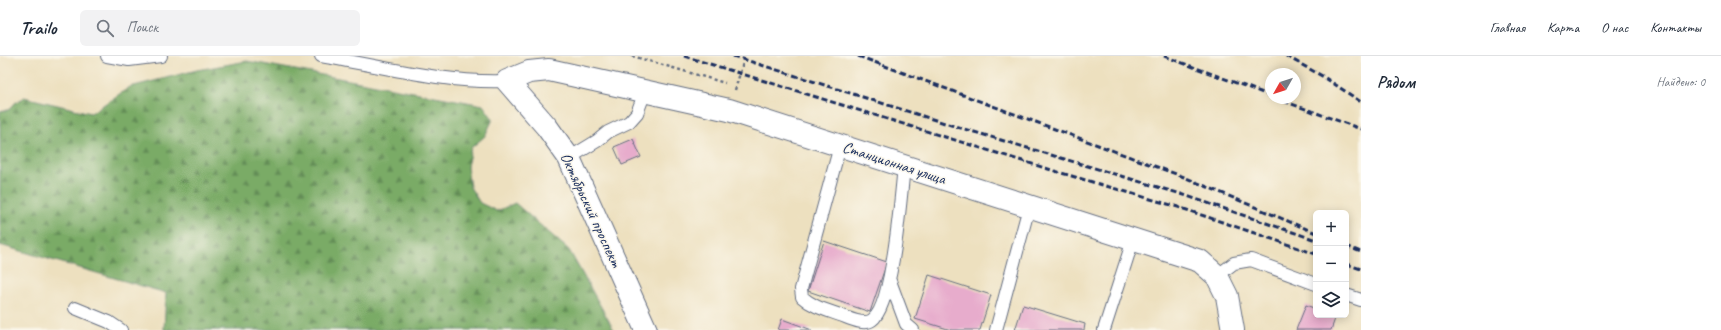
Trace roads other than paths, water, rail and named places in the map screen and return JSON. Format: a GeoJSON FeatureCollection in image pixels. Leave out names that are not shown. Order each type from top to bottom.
{"type":"FeatureCollection","features":[{"type":"Feature","properties":{"kind":"street","name":"Станционная улица"},"geometry":{"type":"LineString","coordinates":[[507,81],[529,72],[549,70],[729,110],[1200,262],[1217,276],[1227,296],[1233,330]]}},
{"type":"Feature","properties":{"kind":"street","name":"Октябрьский проспект"},"geometry":{"type":"LineString","coordinates":[[507,81],[547,126],[569,158],[646,330]]}},
{"type":"Feature","properties":{"kind":"lane"},"geometry":{"type":"LineString","coordinates":[[107,56],[130,60],[160,56]]}},
{"type":"Feature","properties":{"kind":"lane"},"geometry":{"type":"LineString","coordinates":[[321,56],[452,79],[486,82],[507,81]]}},
{"type":"Feature","properties":{"kind":"lane"},"geometry":{"type":"LineString","coordinates":[[569,158],[597,141],[608,132],[629,122],[637,113],[645,92]]}},
{"type":"Feature","properties":{"kind":"lane"},"geometry":{"type":"LineString","coordinates":[[840,146],[801,289],[802,297],[810,304],[862,322],[872,320],[879,311],[890,281],[904,166]]}},
{"type":"Feature","properties":{"kind":"lane"},"geometry":{"type":"LineString","coordinates":[[996,330],[1029,207]]}},
{"type":"Feature","properties":{"kind":"lane"},"geometry":{"type":"LineString","coordinates":[[1104,330],[1133,240]]}},
{"type":"Feature","properties":{"kind":"lane"},"geometry":{"type":"LineString","coordinates":[[1217,276],[1234,263],[1250,260],[1313,283]]}},
{"type":"Feature","properties":{"kind":"lane"},"geometry":{"type":"LineString","coordinates":[[890,281],[906,324],[913,330]]}},
{"type":"Feature","properties":{"kind":"lane"},"geometry":{"type":"LineString","coordinates":[[1349,295],[1361,300]]}},
{"type":"Feature","properties":{"kind":"lane"},"geometry":{"type":"LineString","coordinates":[[75,308],[109,322],[121,330]]}},
{"type":"Feature","properties":{"kind":"railway"},"geometry":{"type":"LineString","coordinates":[[684,56],[1058,172],[1178,207],[1313,253]]}},
{"type":"Feature","properties":{"kind":"railway"},"geometry":{"type":"LineString","coordinates":[[733,56],[951,125],[1181,194],[1313,239]]}},
{"type":"Feature","properties":{"kind":"railway"},"geometry":{"type":"LineString","coordinates":[[858,56],[1184,177],[1313,232]]}},
{"type":"Feature","properties":{"kind":"railway"},"geometry":{"type":"LineString","coordinates":[[1164,56],[1265,94]]}},
{"type":"Feature","properties":{"kind":"railway"},"geometry":{"type":"LineString","coordinates":[[1286,56],[1324,77],[1361,102]]}},
{"type":"Feature","properties":{"kind":"railway"},"geometry":{"type":"LineString","coordinates":[[1292,104],[1361,129]]}},
{"type":"Feature","properties":{"kind":"railway"},"geometry":{"type":"LineString","coordinates":[[1349,247],[1361,252]]}},
{"type":"Feature","properties":{"kind":"railway"},"geometry":{"type":"LineString","coordinates":[[1349,265],[1361,269]]}}]}
